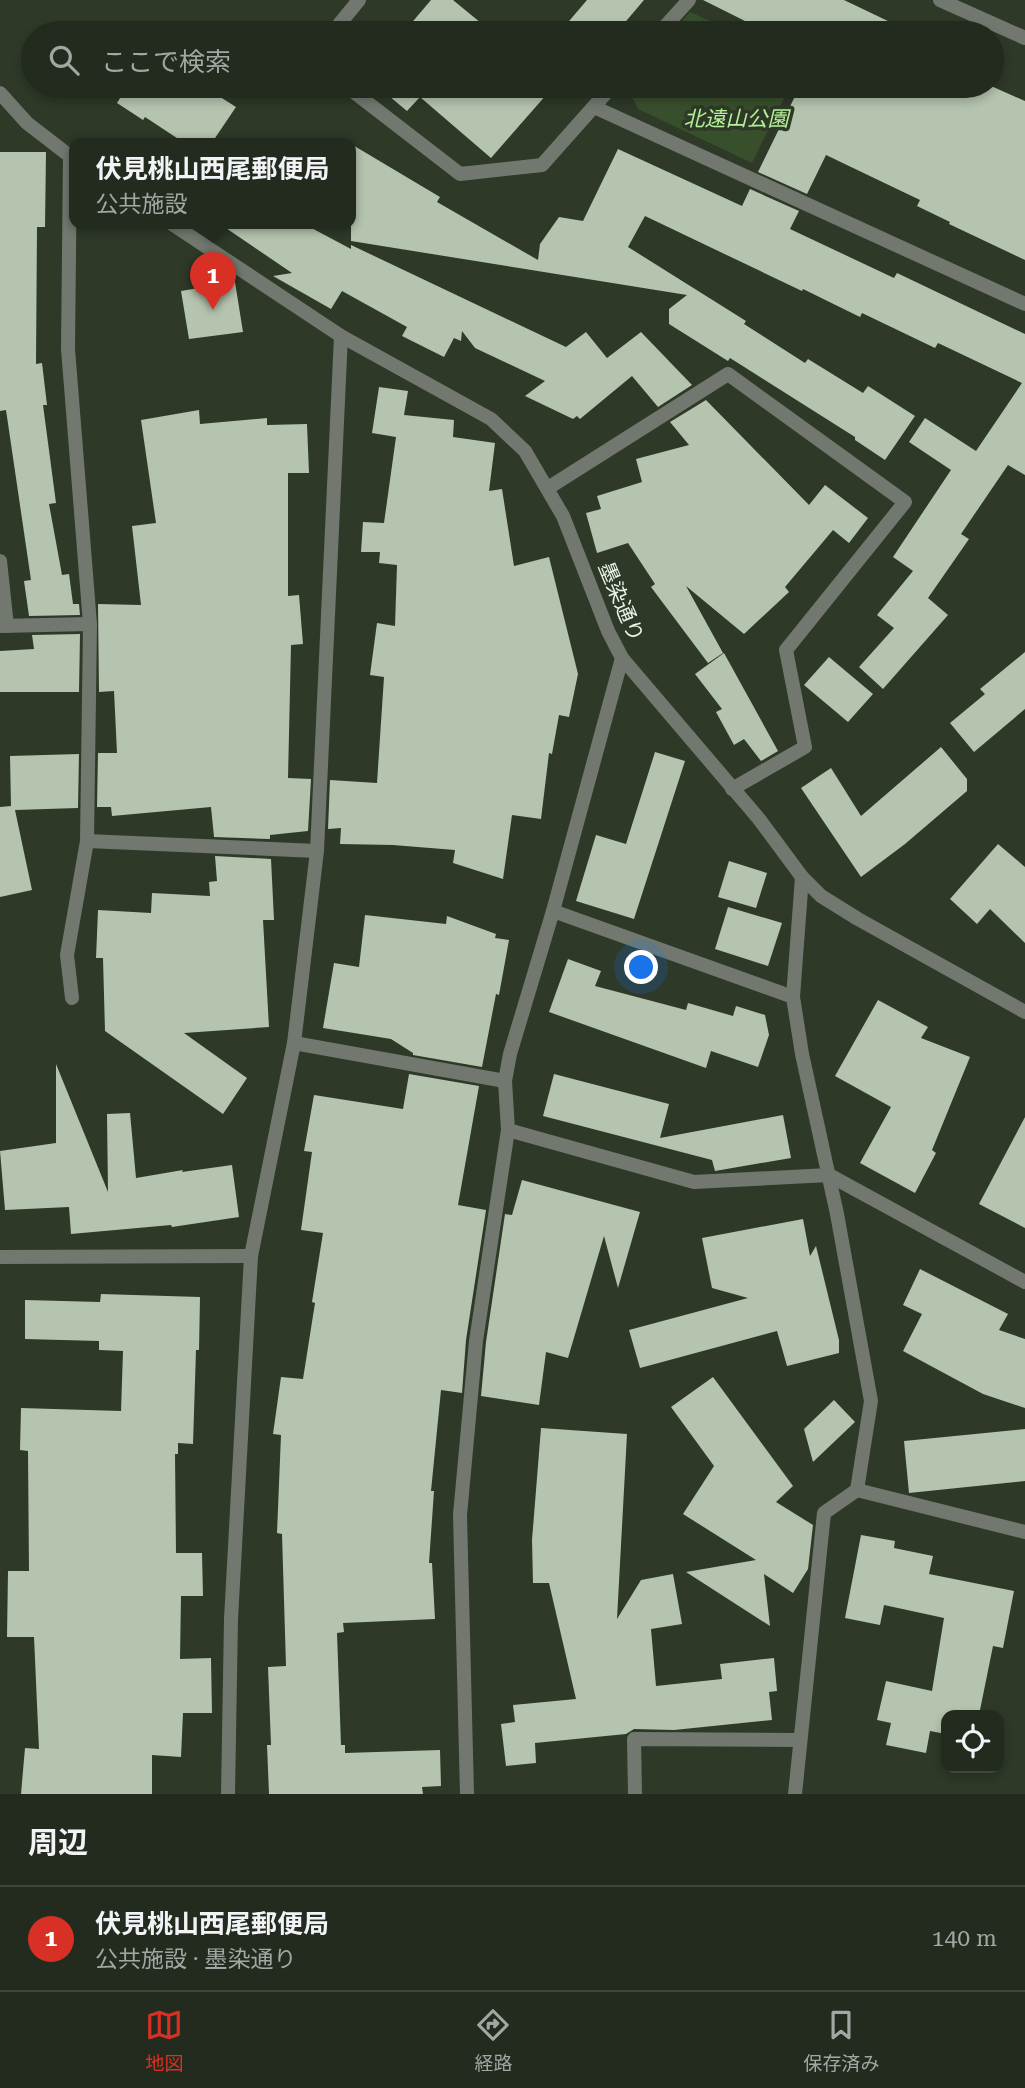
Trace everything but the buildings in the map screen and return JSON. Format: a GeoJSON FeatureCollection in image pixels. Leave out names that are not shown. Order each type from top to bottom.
{"type":"FeatureCollection","features":[{"type":"Feature","properties":{"kind":"street"},"geometry":{"type":"LineString","coordinates":[[342,21],[359,0]]}},
{"type":"Feature","properties":{"kind":"street"},"geometry":{"type":"LineString","coordinates":[[670,21],[688,0]]}},
{"type":"Feature","properties":{"kind":"street"},"geometry":{"type":"LineString","coordinates":[[940,0],[987,21]]}},
{"type":"Feature","properties":{"kind":"street"},"geometry":{"type":"LineString","coordinates":[[1004,29],[1025,38]]}},
{"type":"Feature","properties":{"kind":"street"},"geometry":{"type":"LineString","coordinates":[[0,93],[27,123],[69,156]]}},
{"type":"Feature","properties":{"kind":"street"},"geometry":{"type":"LineString","coordinates":[[362,98],[460,174],[542,165],[602,98]]}},
{"type":"Feature","properties":{"kind":"street"},"geometry":{"type":"LineString","coordinates":[[594,107],[1025,304]]}},
{"type":"Feature","properties":{"kind":"street"},"geometry":{"type":"LineString","coordinates":[[71,229],[68,349],[90,624],[87,841],[67,955],[72,998]]}},
{"type":"Feature","properties":{"kind":"street","name":"墨染通り"},"geometry":{"type":"LineString","coordinates":[[180,229],[341,336],[491,419],[525,451],[548,488],[563,516],[608,631],[622,659],[802,877],[821,896],[858,919],[1025,1012]]}},
{"type":"Feature","properties":{"kind":"street"},"geometry":{"type":"LineString","coordinates":[[228,1794],[230,1619],[251,1256],[294,1043],[317,851],[341,336]]}},
{"type":"Feature","properties":{"kind":"street"},"geometry":{"type":"LineString","coordinates":[[548,488],[728,374],[905,502],[786,650],[804,747],[732,789]]}},
{"type":"Feature","properties":{"kind":"street"},"geometry":{"type":"LineString","coordinates":[[0,561],[4,626],[90,624]]}},
{"type":"Feature","properties":{"kind":"street"},"geometry":{"type":"LineString","coordinates":[[467,1794],[460,1515],[475,1341],[508,1130],[505,1081],[510,1054],[553,911],[622,659]]}},
{"type":"Feature","properties":{"kind":"street"},"geometry":{"type":"LineString","coordinates":[[87,841],[317,851]]}},
{"type":"Feature","properties":{"kind":"street"},"geometry":{"type":"LineString","coordinates":[[795,1794],[824,1513],[857,1490],[871,1401],[793,997],[802,877]]}},
{"type":"Feature","properties":{"kind":"street"},"geometry":{"type":"LineString","coordinates":[[553,911],[793,997]]}},
{"type":"Feature","properties":{"kind":"street"},"geometry":{"type":"LineString","coordinates":[[294,1043],[505,1081]]}},
{"type":"Feature","properties":{"kind":"street"},"geometry":{"type":"LineString","coordinates":[[508,1130],[694,1182],[829,1175],[1025,1282]]}},
{"type":"Feature","properties":{"kind":"street"},"geometry":{"type":"LineString","coordinates":[[0,1257],[251,1256]]}},
{"type":"Feature","properties":{"kind":"street"},"geometry":{"type":"LineString","coordinates":[[857,1490],[1025,1532]]}},
{"type":"Feature","properties":{"kind":"street"},"geometry":{"type":"LineString","coordinates":[[635,1794],[634,1739],[800,1740]]}},
{"type":"Feature","properties":{"kind":"green space"},"geometry":{"type":"Polygon","coordinates":[[[690,12],[711,21],[682,21],[690,12]]]}},
{"type":"Feature","properties":{"kind":"green space","name":"北遠山公園"},"geometry":{"type":"Polygon","coordinates":[[[632,98],[784,98],[752,163],[638,109],[632,98]]]}},
{"type":"Feature","properties":{"kind":"place","name":"伏見桃山西尾郵便局"},"geometry":{"type":"Point","coordinates":[213,310]}}]}
